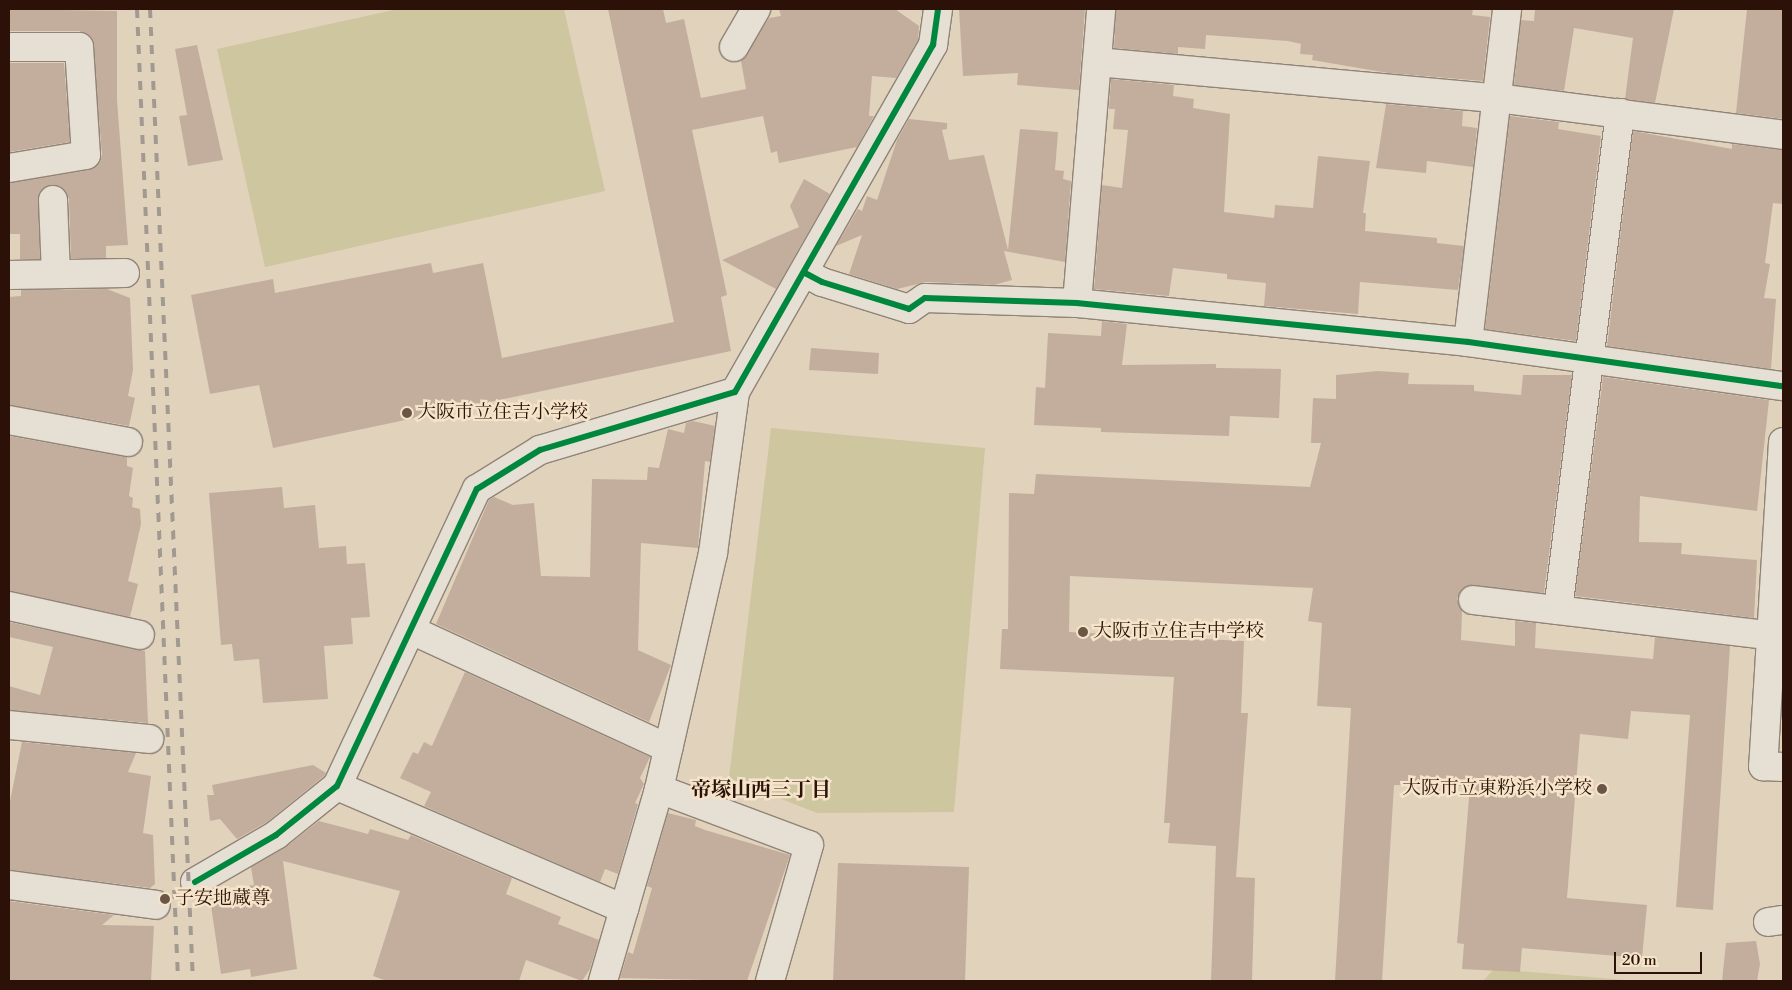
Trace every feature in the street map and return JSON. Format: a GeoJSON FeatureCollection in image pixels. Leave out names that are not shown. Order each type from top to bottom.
{"type":"FeatureCollection","features":[{"type":"Feature","properties":{"kind":"street"},"geometry":{"type":"LineString","coordinates":[[734,47],[756,9]]}},
{"type":"Feature","properties":{"kind":"street"},"geometry":{"type":"LineString","coordinates":[[602,981],[659,788],[713,553],[735,392],[805,273],[933,45],[937,9]]}},
{"type":"Feature","properties":{"kind":"street"},"geometry":{"type":"LineString","coordinates":[[1077,303],[1101,9]]}},
{"type":"Feature","properties":{"kind":"street"},"geometry":{"type":"LineString","coordinates":[[1468,342],[1507,9]]}},
{"type":"Feature","properties":{"kind":"street"},"geometry":{"type":"LineString","coordinates":[[9,47],[79,47],[86,155],[9,168]]}},
{"type":"Feature","properties":{"kind":"street"},"geometry":{"type":"LineString","coordinates":[[1097,62],[1496,98],[1783,135]]}},
{"type":"Feature","properties":{"kind":"street"},"geometry":{"type":"LineString","coordinates":[[1558,610],[1620,113]]}},
{"type":"Feature","properties":{"kind":"street"},"geometry":{"type":"LineString","coordinates":[[53,200],[56,274]]}},
{"type":"Feature","properties":{"kind":"street"},"geometry":{"type":"LineString","coordinates":[[9,275],[125,273]]}},
{"type":"Feature","properties":{"kind":"street"},"geometry":{"type":"LineString","coordinates":[[805,273],[822,282],[909,309],[925,298],[1077,303],[1468,342],[1783,386]]}},
{"type":"Feature","properties":{"kind":"street"},"geometry":{"type":"LineString","coordinates":[[195,882],[276,835],[336,786],[477,489],[540,450],[735,392]]}},
{"type":"Feature","properties":{"kind":"street"},"geometry":{"type":"LineString","coordinates":[[9,420],[128,442]]}},
{"type":"Feature","properties":{"kind":"street"},"geometry":{"type":"LineString","coordinates":[[1783,442],[1776,636],[1764,766],[1783,767]]}},
{"type":"Feature","properties":{"kind":"street"},"geometry":{"type":"LineString","coordinates":[[1473,600],[1776,636]]}},
{"type":"Feature","properties":{"kind":"street"},"geometry":{"type":"LineString","coordinates":[[9,606],[140,635]]}},
{"type":"Feature","properties":{"kind":"street"},"geometry":{"type":"LineString","coordinates":[[411,630],[668,748]]}},
{"type":"Feature","properties":{"kind":"street"},"geometry":{"type":"LineString","coordinates":[[9,725],[149,739]]}},
{"type":"Feature","properties":{"kind":"street"},"geometry":{"type":"LineString","coordinates":[[336,786],[624,909]]}},
{"type":"Feature","properties":{"kind":"street"},"geometry":{"type":"LineString","coordinates":[[659,788],[809,844],[770,981]]}},
{"type":"Feature","properties":{"kind":"street"},"geometry":{"type":"LineString","coordinates":[[9,885],[156,905]]}},
{"type":"Feature","properties":{"kind":"shaded area"},"geometry":{"type":"Polygon","coordinates":[[[398,9],[564,9],[605,191],[265,267],[217,49],[398,9]]]}},
{"type":"Feature","properties":{"kind":"shaded area"},"geometry":{"type":"Polygon","coordinates":[[[771,428],[985,448],[954,812],[817,813],[729,778],[771,428]]]}},
{"type":"Feature","properties":{"kind":"shaded area"},"geometry":{"type":"Polygon","coordinates":[[[1494,969],[1626,980],[1483,981],[1494,969]]]}},
{"type":"Feature","properties":{"kind":"building"},"geometry":{"type":"Polygon","coordinates":[[[9,9],[117,11],[117,100],[128,245],[106,246],[106,258],[71,258],[69,199],[60,186],[45,187],[39,193],[40,259],[20,259],[20,234],[9,234],[9,183],[89,170],[100,162],[102,154],[92,38],[79,31],[9,31],[9,9]]]}},
{"type":"Feature","properties":{"kind":"building"},"geometry":{"type":"Polygon","coordinates":[[[608,9],[663,9],[666,23],[684,19],[701,98],[746,89],[741,61],[769,18],[781,16],[779,9],[895,9],[919,26],[918,40],[896,78],[872,76],[869,116],[874,116],[857,147],[779,163],[777,151],[771,153],[763,116],[692,130],[727,295],[721,297],[731,351],[273,448],[259,385],[210,394],[191,295],[273,279],[275,293],[431,263],[433,273],[483,263],[502,358],[674,322],[608,9]]]}},
{"type":"Feature","properties":{"kind":"building"},"geometry":{"type":"Polygon","coordinates":[[[959,9],[1085,9],[1079,90],[1017,85],[1018,73],[963,76],[959,9]]]}},
{"type":"Feature","properties":{"kind":"building"},"geometry":{"type":"Polygon","coordinates":[[[1116,9],[1473,9],[1472,15],[1490,17],[1483,81],[1388,73],[1312,60],[1313,55],[1300,54],[1301,44],[1288,41],[1206,35],[1205,49],[1178,47],[1178,54],[1114,48],[1116,9]]]}},
{"type":"Feature","properties":{"kind":"building"},"geometry":{"type":"Polygon","coordinates":[[[1535,9],[1674,9],[1655,103],[1625,99],[1633,38],[1574,28],[1564,91],[1514,85],[1521,20],[1534,21],[1535,9]]]}},
{"type":"Feature","properties":{"kind":"building"},"geometry":{"type":"Polygon","coordinates":[[[1747,9],[1783,9],[1783,119],[1736,113],[1747,9]]]}},
{"type":"Feature","properties":{"kind":"building"},"geometry":{"type":"Polygon","coordinates":[[[197,45],[223,160],[188,166],[179,116],[187,115],[175,49],[197,45]]]}},
{"type":"Feature","properties":{"kind":"building"},"geometry":{"type":"Polygon","coordinates":[[[9,63],[64,63],[70,142],[9,152],[9,63]]]}},
{"type":"Feature","properties":{"kind":"building"},"geometry":{"type":"Polygon","coordinates":[[[1111,79],[1174,85],[1173,96],[1194,99],[1193,108],[1230,114],[1224,212],[1274,218],[1275,205],[1313,208],[1318,156],[1370,161],[1363,213],[1366,213],[1365,231],[1437,238],[1437,243],[1464,246],[1458,290],[1360,282],[1358,314],[1264,306],[1266,283],[1227,279],[1227,274],[1173,268],[1169,296],[1094,289],[1102,185],[1122,188],[1128,130],[1113,129],[1115,109],[1109,109],[1111,79]]]}},
{"type":"Feature","properties":{"kind":"building"},"geometry":{"type":"Polygon","coordinates":[[[1386,104],[1463,111],[1462,126],[1477,128],[1473,167],[1427,161],[1426,173],[1376,168],[1386,104]]]}},
{"type":"Feature","properties":{"kind":"building"},"geometry":{"type":"Polygon","coordinates":[[[1510,116],[1559,122],[1558,129],[1601,136],[1576,341],[1485,329],[1510,116]]]}},
{"type":"Feature","properties":{"kind":"building"},"geometry":{"type":"Polygon","coordinates":[[[909,119],[947,123],[947,129],[942,130],[949,160],[984,155],[1008,250],[1020,129],[1058,132],[1055,170],[1064,171],[1063,179],[1071,181],[1065,262],[1004,251],[1012,280],[994,285],[926,282],[897,289],[849,274],[862,235],[836,246],[858,209],[862,211],[867,196],[877,200],[897,140],[909,119]]]}},
{"type":"Feature","properties":{"kind":"building"},"geometry":{"type":"Polygon","coordinates":[[[1633,131],[1732,149],[1732,144],[1783,150],[1783,204],[1773,203],[1765,263],[1770,264],[1764,298],[1776,299],[1771,369],[1607,346],[1633,131]]]}},
{"type":"Feature","properties":{"kind":"building"},"geometry":{"type":"Polygon","coordinates":[[[804,179],[830,194],[776,289],[722,260],[799,227],[790,206],[804,179]]]}},
{"type":"Feature","properties":{"kind":"building"},"geometry":{"type":"Polygon","coordinates":[[[107,289],[130,298],[133,370],[128,396],[135,398],[129,426],[9,405],[9,297],[21,296],[21,290],[107,289]]]}},
{"type":"Feature","properties":{"kind":"building"},"geometry":{"type":"Polygon","coordinates":[[[1102,321],[1127,324],[1122,365],[1216,364],[1216,368],[1281,369],[1279,418],[1230,416],[1229,436],[1101,432],[1101,428],[1034,425],[1036,387],[1045,388],[1048,333],[1101,336],[1102,321]]]}},
{"type":"Feature","properties":{"kind":"building"},"geometry":{"type":"Polygon","coordinates":[[[811,348],[879,353],[878,374],[809,370],[811,348]]]}},
{"type":"Feature","properties":{"kind":"building"},"geometry":{"type":"Polygon","coordinates":[[[1378,371],[1409,373],[1408,384],[1474,385],[1474,391],[1521,395],[1523,375],[1572,375],[1544,593],[1466,586],[1457,599],[1462,611],[1461,640],[1515,646],[1515,621],[1536,623],[1535,648],[1653,659],[1655,637],[1730,646],[1713,910],[1676,907],[1690,715],[1631,711],[1628,739],[1580,734],[1567,898],[1647,905],[1642,958],[1522,948],[1520,972],[1462,969],[1464,944],[1457,943],[1470,786],[1394,785],[1382,981],[1335,981],[1351,708],[1317,706],[1322,623],[1308,621],[1313,588],[1070,576],[1069,632],[1244,641],[1241,713],[1248,713],[1236,877],[1255,878],[1252,981],[1211,981],[1216,846],[1168,843],[1170,823],[1164,823],[1174,677],[1000,669],[1002,629],[1008,629],[1009,493],[1034,494],[1036,474],[1310,487],[1321,443],[1311,443],[1313,398],[1336,399],[1336,375],[1378,371]]]}},
{"type":"Feature","properties":{"kind":"building"},"geometry":{"type":"Polygon","coordinates":[[[1603,377],[1769,400],[1757,511],[1640,496],[1639,542],[1682,543],[1681,554],[1757,560],[1754,618],[1575,596],[1603,377]]]}},
{"type":"Feature","properties":{"kind":"building"},"geometry":{"type":"Polygon","coordinates":[[[693,421],[715,426],[710,462],[705,461],[698,548],[641,543],[638,650],[671,665],[649,722],[436,624],[489,500],[494,497],[513,505],[534,503],[541,576],[590,577],[592,479],[647,480],[648,467],[659,468],[668,429],[684,433],[686,423],[693,421]]]}},
{"type":"Feature","properties":{"kind":"building"},"geometry":{"type":"Polygon","coordinates":[[[9,436],[127,457],[127,466],[133,468],[129,496],[133,498],[132,507],[140,509],[141,524],[128,581],[138,584],[130,617],[9,591],[9,436]]]}},
{"type":"Feature","properties":{"kind":"building"},"geometry":{"type":"Polygon","coordinates":[[[282,487],[284,508],[315,505],[319,548],[346,546],[347,564],[365,563],[370,617],[351,618],[353,644],[324,646],[328,699],[263,703],[259,659],[234,661],[232,644],[221,645],[209,493],[282,487]]]}},
{"type":"Feature","properties":{"kind":"building"},"geometry":{"type":"Polygon","coordinates":[[[9,622],[145,651],[148,723],[9,710],[9,686],[40,695],[53,647],[9,637],[9,622]]]}},
{"type":"Feature","properties":{"kind":"building"},"geometry":{"type":"Polygon","coordinates":[[[465,672],[650,757],[640,778],[644,784],[635,803],[638,804],[618,874],[605,869],[600,882],[424,806],[431,792],[400,778],[413,752],[418,754],[424,742],[432,746],[465,672]]]}},
{"type":"Feature","properties":{"kind":"building"},"geometry":{"type":"Polygon","coordinates":[[[22,742],[136,753],[128,772],[151,776],[143,833],[153,835],[155,884],[150,888],[9,870],[9,806],[22,742]]]}},
{"type":"Feature","properties":{"kind":"building"},"geometry":{"type":"Polygon","coordinates":[[[313,765],[326,773],[324,776],[267,822],[237,839],[220,819],[210,821],[207,795],[214,795],[212,785],[313,765]]]}},
{"type":"Feature","properties":{"kind":"building"},"geometry":{"type":"Polygon","coordinates":[[[668,813],[696,820],[695,826],[705,830],[790,855],[747,981],[620,978],[628,952],[633,954],[652,888],[647,886],[668,813]]]}},
{"type":"Feature","properties":{"kind":"building"},"geometry":{"type":"Polygon","coordinates":[[[319,821],[368,834],[370,829],[408,840],[411,835],[512,878],[506,894],[561,917],[558,924],[599,940],[590,969],[582,981],[526,960],[519,981],[387,981],[373,976],[400,891],[283,861],[297,969],[251,977],[250,969],[221,974],[209,892],[254,885],[251,867],[286,847],[319,821]]]}},
{"type":"Feature","properties":{"kind":"building"},"geometry":{"type":"Polygon","coordinates":[[[838,863],[969,867],[965,981],[833,981],[838,863]]]}},
{"type":"Feature","properties":{"kind":"building"},"geometry":{"type":"Polygon","coordinates":[[[9,901],[114,915],[102,925],[154,926],[151,981],[9,981],[9,901]]]}},
{"type":"Feature","properties":{"kind":"building"},"geometry":{"type":"Polygon","coordinates":[[[1756,941],[1760,964],[1757,981],[1722,981],[1726,943],[1756,941]]]}},
{"type":"Feature","properties":{"kind":"railway"},"geometry":{"type":"LineString","coordinates":[[137,9],[178,981]]}},
{"type":"Feature","properties":{"kind":"railway"},"geometry":{"type":"LineString","coordinates":[[150,9],[193,981]]}},
{"type":"Feature","properties":{"kind":"cycle path"},"geometry":{"type":"LineString","coordinates":[[195,882],[276,835],[337,786],[477,489],[540,450],[735,392],[933,45],[938,9]]}},
{"type":"Feature","properties":{"kind":"cycle path"},"geometry":{"type":"LineString","coordinates":[[805,273],[822,282],[909,309],[925,298],[1077,303],[1468,342],[1783,386]]}},
{"type":"Feature","properties":{"kind":"place","name":"大阪市立住吉小学校"},"geometry":{"type":"Point","coordinates":[407,413]}},
{"type":"Feature","properties":{"kind":"place","name":"大阪市立住吉中学校"},"geometry":{"type":"Point","coordinates":[1083,632]}},
{"type":"Feature","properties":{"kind":"place","name":"大阪市立東粉浜小学校"},"geometry":{"type":"Point","coordinates":[1602,789]}},
{"type":"Feature","properties":{"kind":"place","name":"子安地蔵尊"},"geometry":{"type":"Point","coordinates":[165,899]}},
{"type":"Feature","properties":{"kind":"district","name":"帝塚山西三丁目"},"geometry":{"type":"Point","coordinates":[761,790]}}]}
